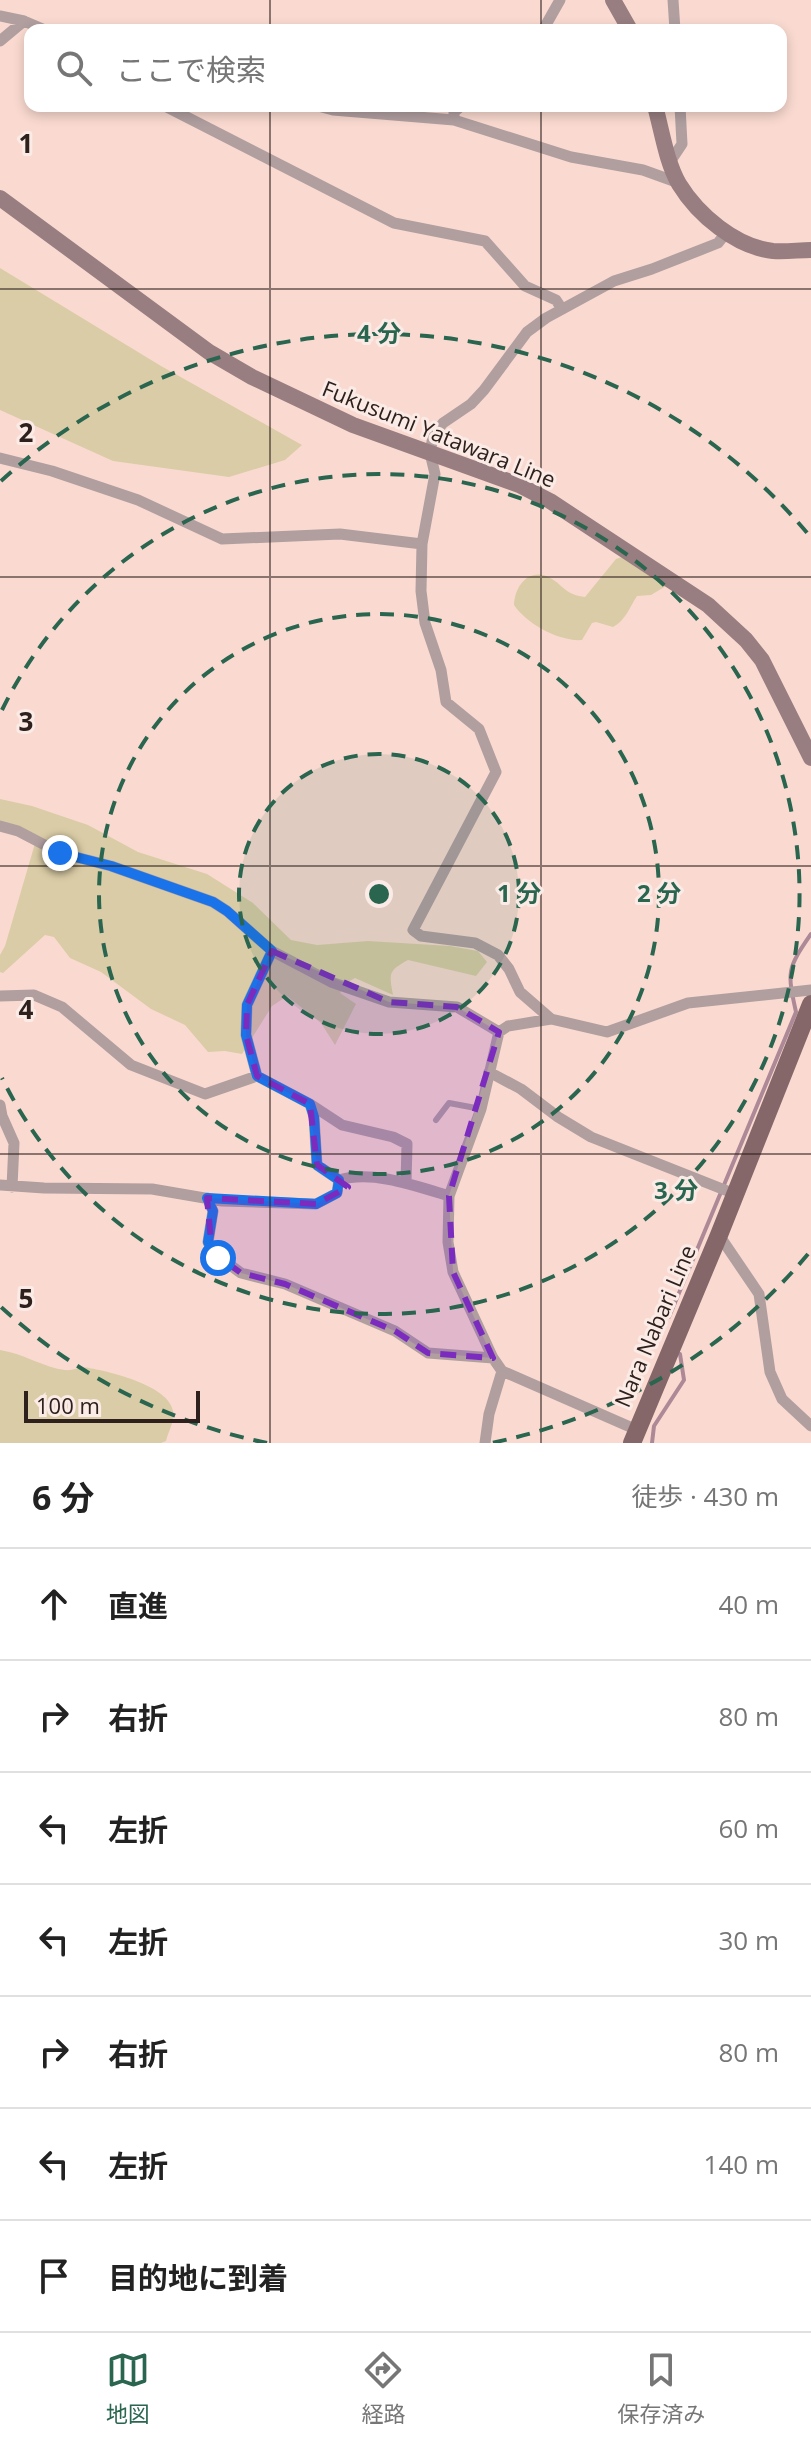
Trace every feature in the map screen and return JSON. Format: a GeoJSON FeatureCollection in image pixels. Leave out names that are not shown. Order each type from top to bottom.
{"type":"FeatureCollection","features":[{"type":"Feature","properties":{"kind":"main road"},"geometry":{"type":"LineString","coordinates":[[613,0],[627,24]]}},
{"type":"Feature","properties":{"kind":"main road"},"geometry":{"type":"LineString","coordinates":[[657,112],[679,183],[695,205],[726,233],[771,251],[811,250]]}},
{"type":"Feature","properties":{"kind":"main road","name":"Fukusumi Yatawara Line"},"geometry":{"type":"LineString","coordinates":[[0,198],[209,352],[252,377],[353,425],[519,485],[550,501],[708,605],[746,640],[762,660],[811,758]]}},
{"type":"Feature","properties":{"kind":"main road","name":"Nara Nabari Line"},"geometry":{"type":"LineString","coordinates":[[635,1436],[811,1004]]}},
{"type":"Feature","properties":{"kind":"street"},"geometry":{"type":"LineString","coordinates":[[546,24],[560,0]]}},
{"type":"Feature","properties":{"kind":"street"},"geometry":{"type":"LineString","coordinates":[[673,0],[675,24]]}},
{"type":"Feature","properties":{"kind":"street"},"geometry":{"type":"LineString","coordinates":[[0,16],[31,24]]}},
{"type":"Feature","properties":{"kind":"street"},"geometry":{"type":"LineString","coordinates":[[0,41],[24,21]]}},
{"type":"Feature","properties":{"kind":"street"},"geometry":{"type":"LineString","coordinates":[[177,112],[394,223],[485,241],[525,286],[556,300],[562,309]]}},
{"type":"Feature","properties":{"kind":"street"},"geometry":{"type":"LineString","coordinates":[[357,112],[454,120],[571,157],[643,170],[679,183]]}},
{"type":"Feature","properties":{"kind":"street"},"geometry":{"type":"LineString","coordinates":[[454,112],[454,120]]}},
{"type":"Feature","properties":{"kind":"street"},"geometry":{"type":"LineString","coordinates":[[670,162],[682,144],[680,112]]}},
{"type":"Feature","properties":{"kind":"street"},"geometry":{"type":"LineString","coordinates":[[551,1019],[520,992],[498,955],[475,943],[421,936],[413,930],[496,772],[479,729],[446,702],[441,670],[425,623],[421,591],[422,544],[435,474],[430,453],[433,436],[443,423],[471,404],[484,390],[527,332],[614,281],[718,243],[726,233]]}},
{"type":"Feature","properties":{"kind":"street"},"geometry":{"type":"LineString","coordinates":[[0,458],[52,471],[138,500],[222,539],[340,534],[422,544]]}},
{"type":"Feature","properties":{"kind":"street"},"geometry":{"type":"LineString","coordinates":[[0,826],[18,831],[60,853],[111,866],[213,902],[272,951],[331,982],[389,1002],[457,1007],[499,1032]]}},
{"type":"Feature","properties":{"kind":"street"},"geometry":{"type":"LineString","coordinates":[[257,1076],[246,1035],[247,1005],[272,951]]}},
{"type":"Feature","properties":{"kind":"street"},"geometry":{"type":"LineString","coordinates":[[635,1436],[502,1371],[453,1272],[448,1242],[449,1196],[481,1109],[499,1032],[508,1026],[551,1019],[607,1032],[688,1003],[811,990]]}},
{"type":"Feature","properties":{"kind":"street"},"geometry":{"type":"LineString","coordinates":[[0,996],[34,995],[62,1007],[131,1065],[205,1094],[257,1076],[342,1125],[393,1137],[407,1144],[406,1183]]}},
{"type":"Feature","properties":{"kind":"street"},"geometry":{"type":"LineString","coordinates":[[489,1072],[521,1089],[591,1137],[735,1194]]}},
{"type":"Feature","properties":{"kind":"street"},"geometry":{"type":"LineString","coordinates":[[310,1104],[314,1117],[317,1165],[339,1180]]}},
{"type":"Feature","properties":{"kind":"street"},"geometry":{"type":"LineString","coordinates":[[0,1105],[14,1143],[6,1186],[152,1189],[207,1198],[316,1204],[337,1193],[339,1180]]}},
{"type":"Feature","properties":{"kind":"street"},"geometry":{"type":"LineString","coordinates":[[339,1180],[354,1175],[406,1183],[449,1196]]}},
{"type":"Feature","properties":{"kind":"street"},"geometry":{"type":"LineString","coordinates":[[207,1198],[213,1211],[208,1242],[212,1252],[241,1273],[285,1284],[395,1331],[428,1353],[493,1358]]}},
{"type":"Feature","properties":{"kind":"street"},"geometry":{"type":"LineString","coordinates":[[719,1235],[759,1294],[770,1372],[782,1399],[811,1426]]}},
{"type":"Feature","properties":{"kind":"street"},"geometry":{"type":"LineString","coordinates":[[485,1443],[489,1414],[502,1371]]}},
{"type":"Feature","properties":{"kind":"lane"},"geometry":{"type":"LineString","coordinates":[[436,1120],[449,1103],[481,1109]]}},
{"type":"Feature","properties":{"kind":"highlighted area"},"geometry":{"type":"Polygon","coordinates":[[[272,951],[389,1002],[457,1007],[499,1032],[449,1196],[453,1272],[493,1358],[428,1353],[395,1331],[285,1284],[241,1273],[212,1252],[207,1198],[316,1204],[348,1187],[317,1165],[310,1104],[257,1076],[246,1035],[247,1005],[272,951]]]}},
{"type":"Feature","properties":{"kind":"shaded area"},"geometry":{"type":"Polygon","coordinates":[[[0,268],[161,366],[302,445],[285,460],[229,477],[113,461],[0,410],[0,268]]]}},
{"type":"Feature","properties":{"kind":"shaded area"},"geometry":{"type":"Polygon","coordinates":[[[622,557],[666,586],[651,595],[637,596],[624,617],[613,627],[596,622],[592,623],[582,640],[563,638],[535,625],[514,605],[521,584],[537,575],[552,579],[570,593],[585,597],[616,559],[622,557]]]}},
{"type":"Feature","properties":{"kind":"shaded area"},"geometry":{"type":"Polygon","coordinates":[[[0,799],[88,825],[138,852],[207,874],[253,903],[291,940],[317,945],[368,941],[450,946],[478,951],[487,962],[476,976],[408,960],[392,973],[393,995],[355,978],[340,993],[356,1004],[335,1045],[321,1023],[287,996],[272,1006],[242,1054],[208,1052],[185,1025],[151,1009],[101,972],[70,958],[54,937],[45,935],[3,973],[0,972],[0,955],[36,840],[0,821],[0,799]]]}},
{"type":"Feature","properties":{"kind":"shaded area"},"geometry":{"type":"Polygon","coordinates":[[[0,1350],[57,1369],[86,1368],[151,1387],[169,1402],[173,1411],[166,1441],[0,1443],[0,1350]]]}},
{"type":"Feature","properties":{"kind":"waterway"},"geometry":{"type":"LineString","coordinates":[[669,1317],[796,1012],[791,971],[811,934]]}},
{"type":"Feature","properties":{"kind":"waterway"},"geometry":{"type":"LineString","coordinates":[[652,1443],[654,1426],[684,1380],[680,1354]]}},
{"type":"Feature","properties":{"kind":"route"},"geometry":{"type":"LineString","coordinates":[[60,853],[111,866],[213,902],[272,951],[247,1005],[246,1035],[257,1076],[310,1104],[314,1117],[317,1165],[339,1180],[337,1193],[316,1204],[207,1198],[213,1211],[208,1242],[218,1258]]}}]}
